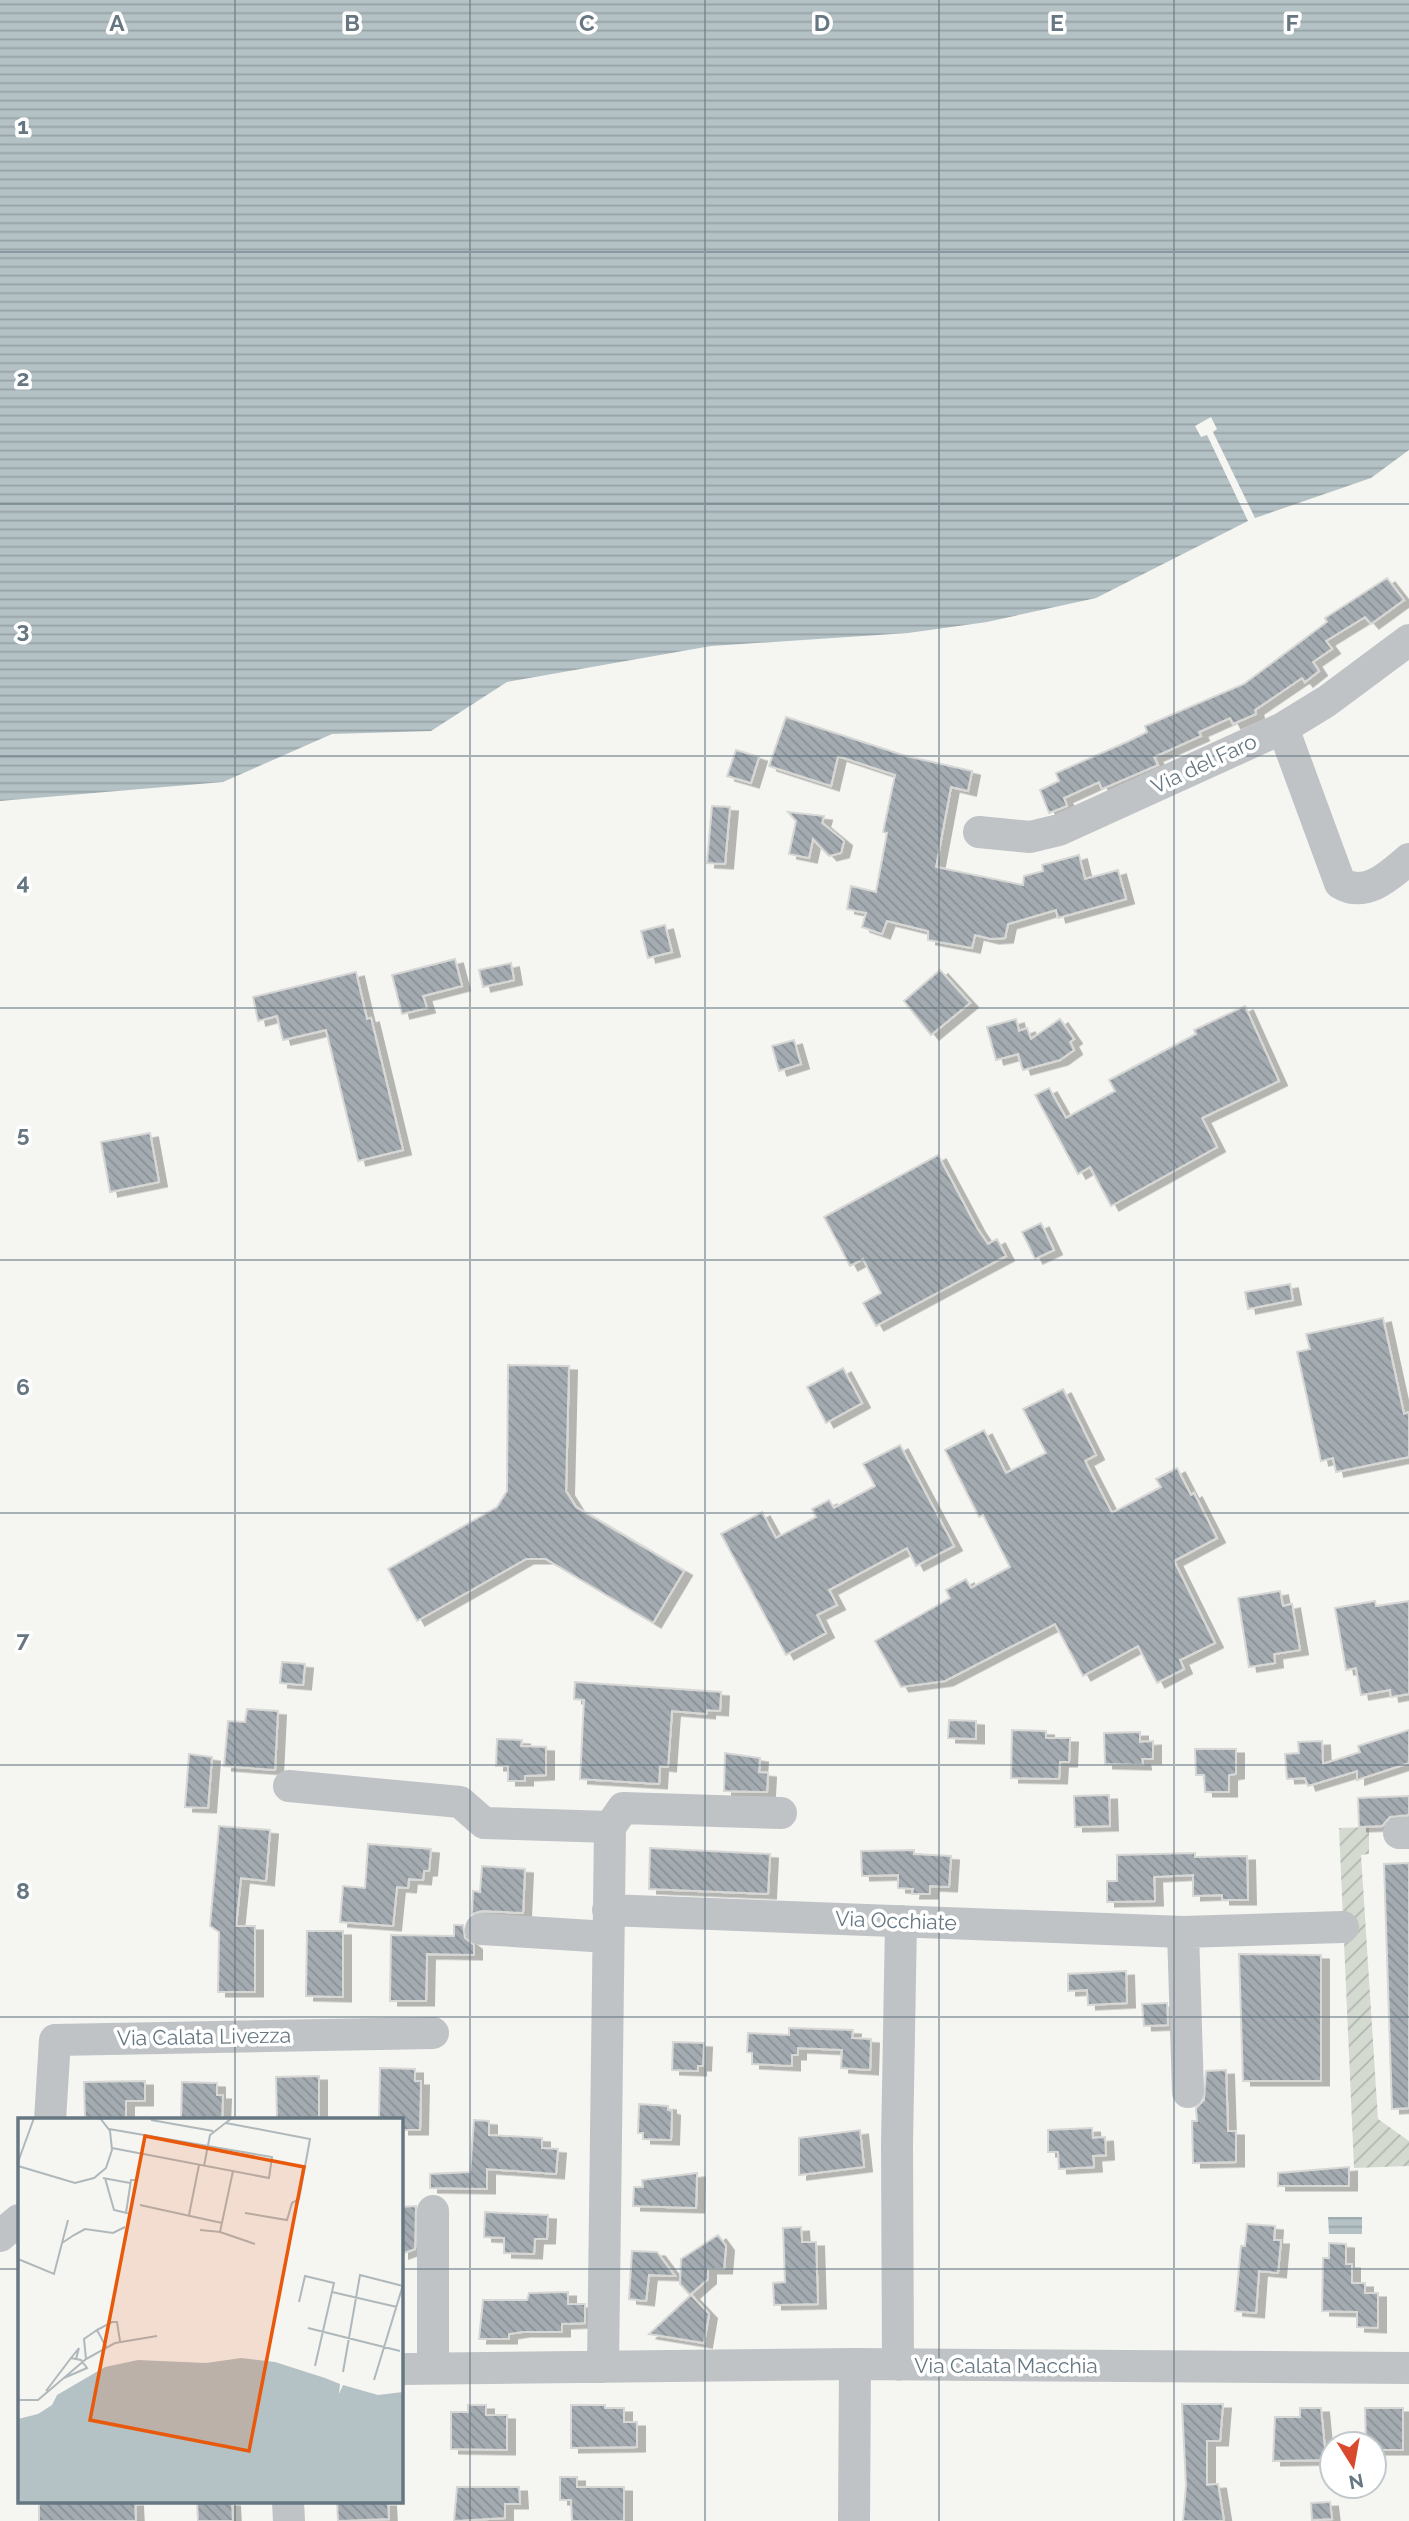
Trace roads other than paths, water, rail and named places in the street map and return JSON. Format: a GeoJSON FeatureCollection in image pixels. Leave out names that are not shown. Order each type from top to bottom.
{"type":"FeatureCollection","features":[{"type":"Feature","properties":{"kind":"street","name":"Via del Faro"},"geometry":{"type":"LineString","coordinates":[[979,832],[1044,835],[1283,727],[1403,656]]}},
{"type":"Feature","properties":{"kind":"street"},"geometry":{"type":"LineString","coordinates":[[1283,727],[1340,883],[1347,888],[1371,886],[1409,859]]}},
{"type":"Feature","properties":{"kind":"street"},"geometry":{"type":"LineString","coordinates":[[289,1786],[460,1802],[484,1823],[610,1826]]}},
{"type":"Feature","properties":{"kind":"street"},"geometry":{"type":"LineString","coordinates":[[603,2367],[610,1826],[623,1808],[781,1813]]}},
{"type":"Feature","properties":{"kind":"street"},"geometry":{"type":"LineString","coordinates":[[898,2365],[901,1921]]}},
{"type":"Feature","properties":{"kind":"street","name":"Via Occhiate"},"geometry":{"type":"LineString","coordinates":[[608,1924],[901,1921],[1183,1932],[1343,1927]]}},
{"type":"Feature","properties":{"kind":"street"},"geometry":{"type":"LineString","coordinates":[[481,1929],[608,1924]]}},
{"type":"Feature","properties":{"kind":"street"},"geometry":{"type":"LineString","coordinates":[[1183,1932],[1188,2092]]}},
{"type":"Feature","properties":{"kind":"street","name":"Via Calata Livezza"},"geometry":{"type":"LineString","coordinates":[[50,2118],[55,2040],[433,2033]]}},
{"type":"Feature","properties":{"kind":"street"},"geometry":{"type":"LineString","coordinates":[[433,2211],[433,2368]]}},
{"type":"Feature","properties":{"kind":"street"},"geometry":{"type":"LineString","coordinates":[[0,2236],[18,2221]]}},
{"type":"Feature","properties":{"kind":"street"},"geometry":{"type":"LineString","coordinates":[[854,2521],[855,2364]]}},
{"type":"Feature","properties":{"kind":"street","name":"Via Calata Macchia"},"geometry":{"type":"LineString","coordinates":[[402,2369],[855,2364],[1409,2368]]}}]}
